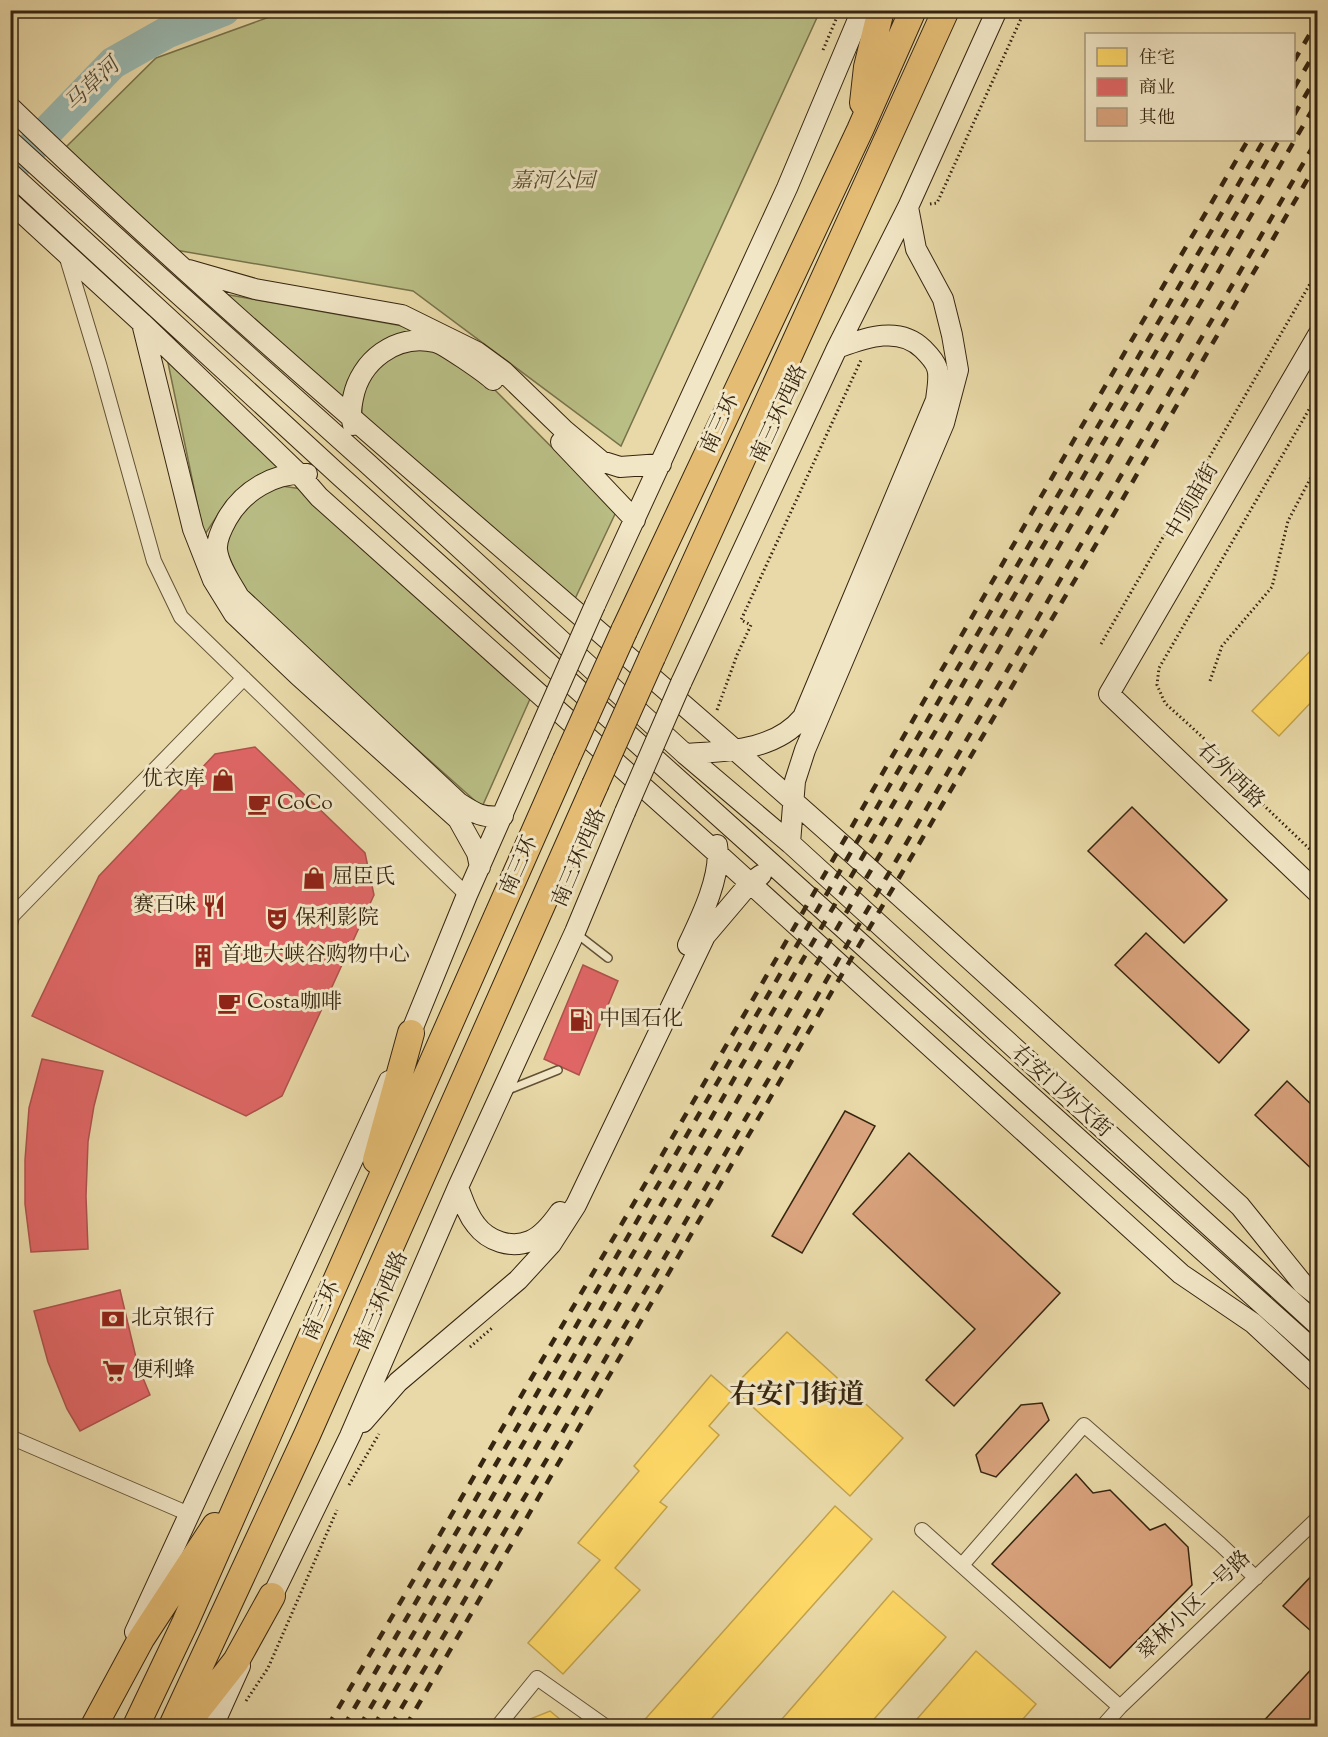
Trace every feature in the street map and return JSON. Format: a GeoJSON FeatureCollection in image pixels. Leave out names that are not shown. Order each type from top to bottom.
{"type":"FeatureCollection","features":[{"type":"Feature","properties":{"kind":"highway"},"geometry":{"type":"LineString","coordinates":[[860,130],[867,67],[881,10]]}},
{"type":"Feature","properties":{"kind":"highway","name":"南三环"},"geometry":{"type":"LineString","coordinates":[[136,1726],[185,1623],[624,631],[860,130],[913,10]]}},
{"type":"Feature","properties":{"kind":"highway","name":"南三环"},"geometry":{"type":"LineString","coordinates":[[172,1726],[307,1434],[652,657],[946,10]]}},
{"type":"Feature","properties":{"kind":"highway"},"geometry":{"type":"LineString","coordinates":[[352,1246],[411,1033]]}},
{"type":"Feature","properties":{"kind":"highway"},"geometry":{"type":"LineString","coordinates":[[93,1726],[141,1639],[225,1511],[273,1424]]}},
{"type":"Feature","properties":{"kind":"highway"},"geometry":{"type":"LineString","coordinates":[[185,1726],[236,1661],[272,1596]]}},
{"type":"Feature","properties":{"kind":"main road"},"geometry":{"type":"LineString","coordinates":[[93,1726],[411,1033],[467,895],[595,605],[787,188],[862,10]]}},
{"type":"Feature","properties":{"kind":"main road","name":"南三环西路"},"geometry":{"type":"LineString","coordinates":[[213,1726],[272,1596],[350,1436],[458,1187],[575,932],[681,682],[837,348],[908,207],[997,10]]}},
{"type":"Feature","properties":{"kind":"main road"},"geometry":{"type":"LineString","coordinates":[[10,107],[182,268],[736,750],[1240,1206],[1303,1284],[1317,1296]]}},
{"type":"Feature","properties":{"kind":"main road","name":"右安门外大街"},"geometry":{"type":"LineString","coordinates":[[10,141],[686,753],[790,843],[1317,1325]]}},
{"type":"Feature","properties":{"kind":"main road","name":"右安门外大街"},"geometry":{"type":"LineString","coordinates":[[10,173],[340,476],[1317,1354]]}},
{"type":"Feature","properties":{"kind":"main road"},"geometry":{"type":"LineString","coordinates":[[43,204],[65,250]]}},
{"type":"Feature","properties":{"kind":"main road"},"geometry":{"type":"LineString","coordinates":[[17,207],[142,323],[299,474],[319,497],[718,854],[1181,1274],[1253,1323],[1317,1383]]}},
{"type":"Feature","properties":{"kind":"main road"},"geometry":{"type":"LineString","coordinates":[[790,843],[795,781],[805,750],[944,423],[958,370],[943,299],[916,249],[908,207]]}},
{"type":"Feature","properties":{"kind":"main road"},"geometry":{"type":"LineString","coordinates":[[134,255],[255,290],[402,315],[477,352],[503,371],[564,430],[601,461],[620,467],[661,464]]}},
{"type":"Feature","properties":{"kind":"main road"},"geometry":{"type":"LineString","coordinates":[[128,281],[142,323],[193,529],[213,580],[234,614],[458,819],[477,853],[480,867]]}},
{"type":"Feature","properties":{"kind":"main road"},"geometry":{"type":"LineString","coordinates":[[686,753],[736,750],[768,742],[793,729],[803,717],[936,400],[938,369],[930,355],[915,340],[896,335],[865,338],[837,348]]}},
{"type":"Feature","properties":{"kind":"main road","name":"中顶庙街"},"geometry":{"type":"LineString","coordinates":[[1109,694],[1317,335]]}},
{"type":"Feature","properties":{"kind":"main road"},"geometry":{"type":"LineString","coordinates":[[368,464],[350,416],[356,383],[377,355],[396,345],[436,342],[498,384],[548,429],[635,520]]}},
{"type":"Feature","properties":{"kind":"main road"},"geometry":{"type":"LineString","coordinates":[[340,476],[299,474],[268,481],[244,496],[220,531],[218,550],[226,574],[239,597],[459,803],[477,815],[503,816]]}},
{"type":"Feature","properties":{"kind":"main road","name":"右外西路"},"geometry":{"type":"LineString","coordinates":[[1109,694],[1317,893]]}},
{"type":"Feature","properties":{"kind":"main road"},"geometry":{"type":"LineString","coordinates":[[458,1187],[476,1226],[489,1238],[517,1245],[532,1241],[552,1224],[571,1196],[708,904],[718,854],[710,810]]}},
{"type":"Feature","properties":{"kind":"main road"},"geometry":{"type":"LineString","coordinates":[[350,1436],[398,1382],[518,1280],[551,1244],[576,1205],[705,936],[750,883],[772,866]]}},
{"type":"Feature","properties":{"kind":"street"},"geometry":{"type":"LineString","coordinates":[[65,250],[154,561],[181,617],[467,895]]}},
{"type":"Feature","properties":{"kind":"street"},"geometry":{"type":"LineString","coordinates":[[10,925],[12,916],[244,678]]}},
{"type":"Feature","properties":{"kind":"street"},"geometry":{"type":"LineString","coordinates":[[962,1565],[1084,1425],[1256,1578]]}},
{"type":"Feature","properties":{"kind":"street"},"geometry":{"type":"LineString","coordinates":[[10,1437],[189,1514]]}},
{"type":"Feature","properties":{"kind":"street","name":"翠林小区一号路"},"geometry":{"type":"LineString","coordinates":[[1103,1726],[1317,1518]]}},
{"type":"Feature","properties":{"kind":"street"},"geometry":{"type":"LineString","coordinates":[[922,1530],[1120,1707]]}},
{"type":"Feature","properties":{"kind":"street"},"geometry":{"type":"LineString","coordinates":[[498,1726],[537,1678],[605,1726]]}},
{"type":"Feature","properties":{"kind":"lane"},"geometry":{"type":"LineString","coordinates":[[575,932],[608,958]]}},
{"type":"Feature","properties":{"kind":"lane"},"geometry":{"type":"LineString","coordinates":[[500,1094],[558,1070]]}},
{"type":"Feature","properties":{"kind":"path"},"geometry":{"type":"LineString","coordinates":[[908,207],[938,203],[1025,10]]}},
{"type":"Feature","properties":{"kind":"path"},"geometry":{"type":"LineString","coordinates":[[1101,644],[1317,270]]}},
{"type":"Feature","properties":{"kind":"path"},"geometry":{"type":"LineString","coordinates":[[716,708],[751,625],[741,620],[862,358]]}},
{"type":"Feature","properties":{"kind":"path"},"geometry":{"type":"LineString","coordinates":[[1317,394],[1159,668],[1156,680],[1158,691],[1165,703],[1220,753],[1255,797],[1317,857]]}},
{"type":"Feature","properties":{"kind":"path"},"geometry":{"type":"LineString","coordinates":[[1210,681],[1222,646],[1272,587],[1288,521],[1317,464]]}},
{"type":"Feature","properties":{"kind":"path"},"geometry":{"type":"LineString","coordinates":[[463,1352],[495,1325]]}},
{"type":"Feature","properties":{"kind":"path"},"geometry":{"type":"LineString","coordinates":[[344,1492],[384,1425]]}},
{"type":"Feature","properties":{"kind":"path"},"geometry":{"type":"LineString","coordinates":[[243,1705],[268,1668],[340,1503]]}},
{"type":"Feature","properties":{"kind":"green space","name":"嘉河公园"},"geometry":{"type":"Polygon","coordinates":[[[286,11],[820,11],[621,446],[413,291],[158,247],[66,147],[156,58],[286,11]]]}},
{"type":"Feature","properties":{"kind":"green space"},"geometry":{"type":"Polygon","coordinates":[[[224,294],[414,328],[378,347],[343,404],[224,294]]]}},
{"type":"Feature","properties":{"kind":"green space"},"geometry":{"type":"Polygon","coordinates":[[[433,347],[491,386],[616,512],[573,603],[362,414],[361,396],[372,371],[400,350],[433,347]]]}},
{"type":"Feature","properties":{"kind":"green space"},"geometry":{"type":"Polygon","coordinates":[[[167,358],[287,467],[258,475],[226,502],[204,536],[167,358]]]}},
{"type":"Feature","properties":{"kind":"green space"},"geometry":{"type":"Polygon","coordinates":[[[275,485],[302,489],[530,699],[482,807],[244,595],[230,571],[224,533],[247,500],[275,485]]]}},
{"type":"Feature","properties":{"kind":"building: 住宅"},"geometry":{"type":"Polygon","coordinates":[[[1318,643],[1318,695],[1279,736],[1252,711],[1318,643]]]}},
{"type":"Feature","properties":{"kind":"building: 住宅"},"geometry":{"type":"Polygon","coordinates":[[[787,1332],[903,1438],[850,1496],[732,1388],[787,1332]]]}},
{"type":"Feature","properties":{"kind":"building: 住宅"},"geometry":{"type":"Polygon","coordinates":[[[711,1375],[735,1396],[709,1426],[719,1435],[660,1502],[667,1507],[615,1568],[640,1590],[563,1674],[528,1643],[600,1560],[578,1543],[639,1471],[634,1466],[711,1375]]]}},
{"type":"Feature","properties":{"kind":"building: 住宅"},"geometry":{"type":"Polygon","coordinates":[[[835,1506],[872,1539],[705,1726],[641,1726],[640,1725],[835,1506]]]}},
{"type":"Feature","properties":{"kind":"building: 住宅"},"geometry":{"type":"Polygon","coordinates":[[[893,1591],[946,1637],[868,1726],[776,1726],[893,1591]]]}},
{"type":"Feature","properties":{"kind":"building: 住宅"},"geometry":{"type":"Polygon","coordinates":[[[976,1651],[1036,1704],[1017,1726],[911,1726],[976,1651]]]}},
{"type":"Feature","properties":{"kind":"building: 住宅"},"geometry":{"type":"Polygon","coordinates":[[[550,1711],[568,1726],[521,1726],[525,1721],[550,1711]]]}},
{"type":"Feature","properties":{"kind":"building: 商业","name":"首地大峡谷购物中心"},"geometry":{"type":"Polygon","coordinates":[[[255,747],[365,853],[374,895],[282,1096],[246,1116],[32,1016],[99,876],[215,754],[255,747]]]}},
{"type":"Feature","properties":{"kind":"building: 商业","name":"中国石化"},"geometry":{"type":"Polygon","coordinates":[[[583,965],[618,981],[579,1075],[544,1059],[583,965]]]}},
{"type":"Feature","properties":{"kind":"building: 商业"},"geometry":{"type":"Polygon","coordinates":[[[42,1059],[103,1071],[88,1142],[86,1196],[88,1249],[31,1252],[25,1204],[25,1160],[29,1108],[42,1059]]]}},
{"type":"Feature","properties":{"kind":"building: 商业"},"geometry":{"type":"Polygon","coordinates":[[[120,1290],[138,1366],[150,1395],[80,1431],[67,1409],[48,1362],[34,1311],[120,1290]]]}},
{"type":"Feature","properties":{"kind":"building: 其他"},"geometry":{"type":"Polygon","coordinates":[[[1132,807],[1227,900],[1184,943],[1088,851],[1132,807]]]}},
{"type":"Feature","properties":{"kind":"building: 其他"},"geometry":{"type":"Polygon","coordinates":[[[1146,933],[1249,1030],[1219,1063],[1115,965],[1146,933]]]}},
{"type":"Feature","properties":{"kind":"building: 其他"},"geometry":{"type":"Polygon","coordinates":[[[1287,1081],[1318,1111],[1318,1175],[1255,1115],[1287,1081]]]}},
{"type":"Feature","properties":{"kind":"building: 其他"},"geometry":{"type":"Polygon","coordinates":[[[845,1111],[875,1126],[802,1253],[772,1236],[845,1111]]]}},
{"type":"Feature","properties":{"kind":"building: 其他"},"geometry":{"type":"Polygon","coordinates":[[[909,1153],[1060,1293],[954,1406],[926,1380],[975,1329],[853,1214],[909,1153]]]}},
{"type":"Feature","properties":{"kind":"building: 其他"},"geometry":{"type":"Polygon","coordinates":[[[1042,1403],[1049,1420],[996,1477],[981,1472],[976,1455],[1021,1405],[1042,1403]]]}},
{"type":"Feature","properties":{"kind":"building: 其他"},"geometry":{"type":"Polygon","coordinates":[[[1076,1474],[1093,1493],[1110,1490],[1150,1530],[1165,1524],[1188,1547],[1192,1585],[1110,1668],[992,1564],[1076,1474]]]}},
{"type":"Feature","properties":{"kind":"building: 其他"},"geometry":{"type":"Polygon","coordinates":[[[1318,1569],[1318,1624],[1311,1631],[1283,1606],[1318,1569]]]}},
{"type":"Feature","properties":{"kind":"building: 其他"},"geometry":{"type":"Polygon","coordinates":[[[1318,1662],[1318,1726],[1259,1726],[1318,1662]]]}},
{"type":"Feature","properties":{"kind":"waterway","name":"马草河"},"geometry":{"type":"LineString","coordinates":[[10,170],[113,63],[166,33],[224,10]]}},
{"type":"Feature","properties":{"kind":"railway"},"geometry":{"type":"LineString","coordinates":[[1295,59],[1318,20]]}},
{"type":"Feature","properties":{"kind":"railway"},"geometry":{"type":"LineString","coordinates":[[1295,86],[1318,47]]}},
{"type":"Feature","properties":{"kind":"railway"},"geometry":{"type":"LineString","coordinates":[[1295,113],[1318,74]]}},
{"type":"Feature","properties":{"kind":"railway"},"geometry":{"type":"LineString","coordinates":[[1295,140],[1318,100]]}},
{"type":"Feature","properties":{"kind":"railway"},"geometry":{"type":"LineString","coordinates":[[391,1726],[1318,138]]}},
{"type":"Feature","properties":{"kind":"railway"},"geometry":{"type":"LineString","coordinates":[[328,1726],[744,1015],[1247,141]]}},
{"type":"Feature","properties":{"kind":"railway"},"geometry":{"type":"LineString","coordinates":[[344,1726],[1263,141]]}},
{"type":"Feature","properties":{"kind":"railway"},"geometry":{"type":"LineString","coordinates":[[360,1726],[1278,141]]}},
{"type":"Feature","properties":{"kind":"railway"},"geometry":{"type":"LineString","coordinates":[[374,1726],[1294,141]]}},
{"type":"Feature","properties":{"kind":"railway"},"geometry":{"type":"LineString","coordinates":[[406,1726],[831,993],[1118,507],[1318,161]]}},
{"type":"Feature","properties":{"kind":"place","name":"优衣库"},"geometry":{"type":"Point","coordinates":[223,780]}},
{"type":"Feature","properties":{"kind":"place","name":"CoCo"},"geometry":{"type":"Point","coordinates":[259,804]}},
{"type":"Feature","properties":{"kind":"place","name":"屈臣氏"},"geometry":{"type":"Point","coordinates":[314,878]}},
{"type":"Feature","properties":{"kind":"place","name":"赛百味"},"geometry":{"type":"Point","coordinates":[214,906]}},
{"type":"Feature","properties":{"kind":"place","name":"保利影院"},"geometry":{"type":"Point","coordinates":[277,919]}},
{"type":"Feature","properties":{"kind":"place","name":"首地大峡谷购物中心"},"geometry":{"type":"Point","coordinates":[203,956]}},
{"type":"Feature","properties":{"kind":"place","name":"Costa咖啡"},"geometry":{"type":"Point","coordinates":[229,1003]}},
{"type":"Feature","properties":{"kind":"place","name":"中国石化"},"geometry":{"type":"Point","coordinates":[581,1020]}},
{"type":"Feature","properties":{"kind":"place","name":"北京银行"},"geometry":{"type":"Point","coordinates":[113,1319]}},
{"type":"Feature","properties":{"kind":"place","name":"便利蜂"},"geometry":{"type":"Point","coordinates":[114,1371]}},
{"type":"Feature","properties":{"kind":"district","name":"右安门街道"},"geometry":{"type":"Point","coordinates":[797,1396]}}]}
